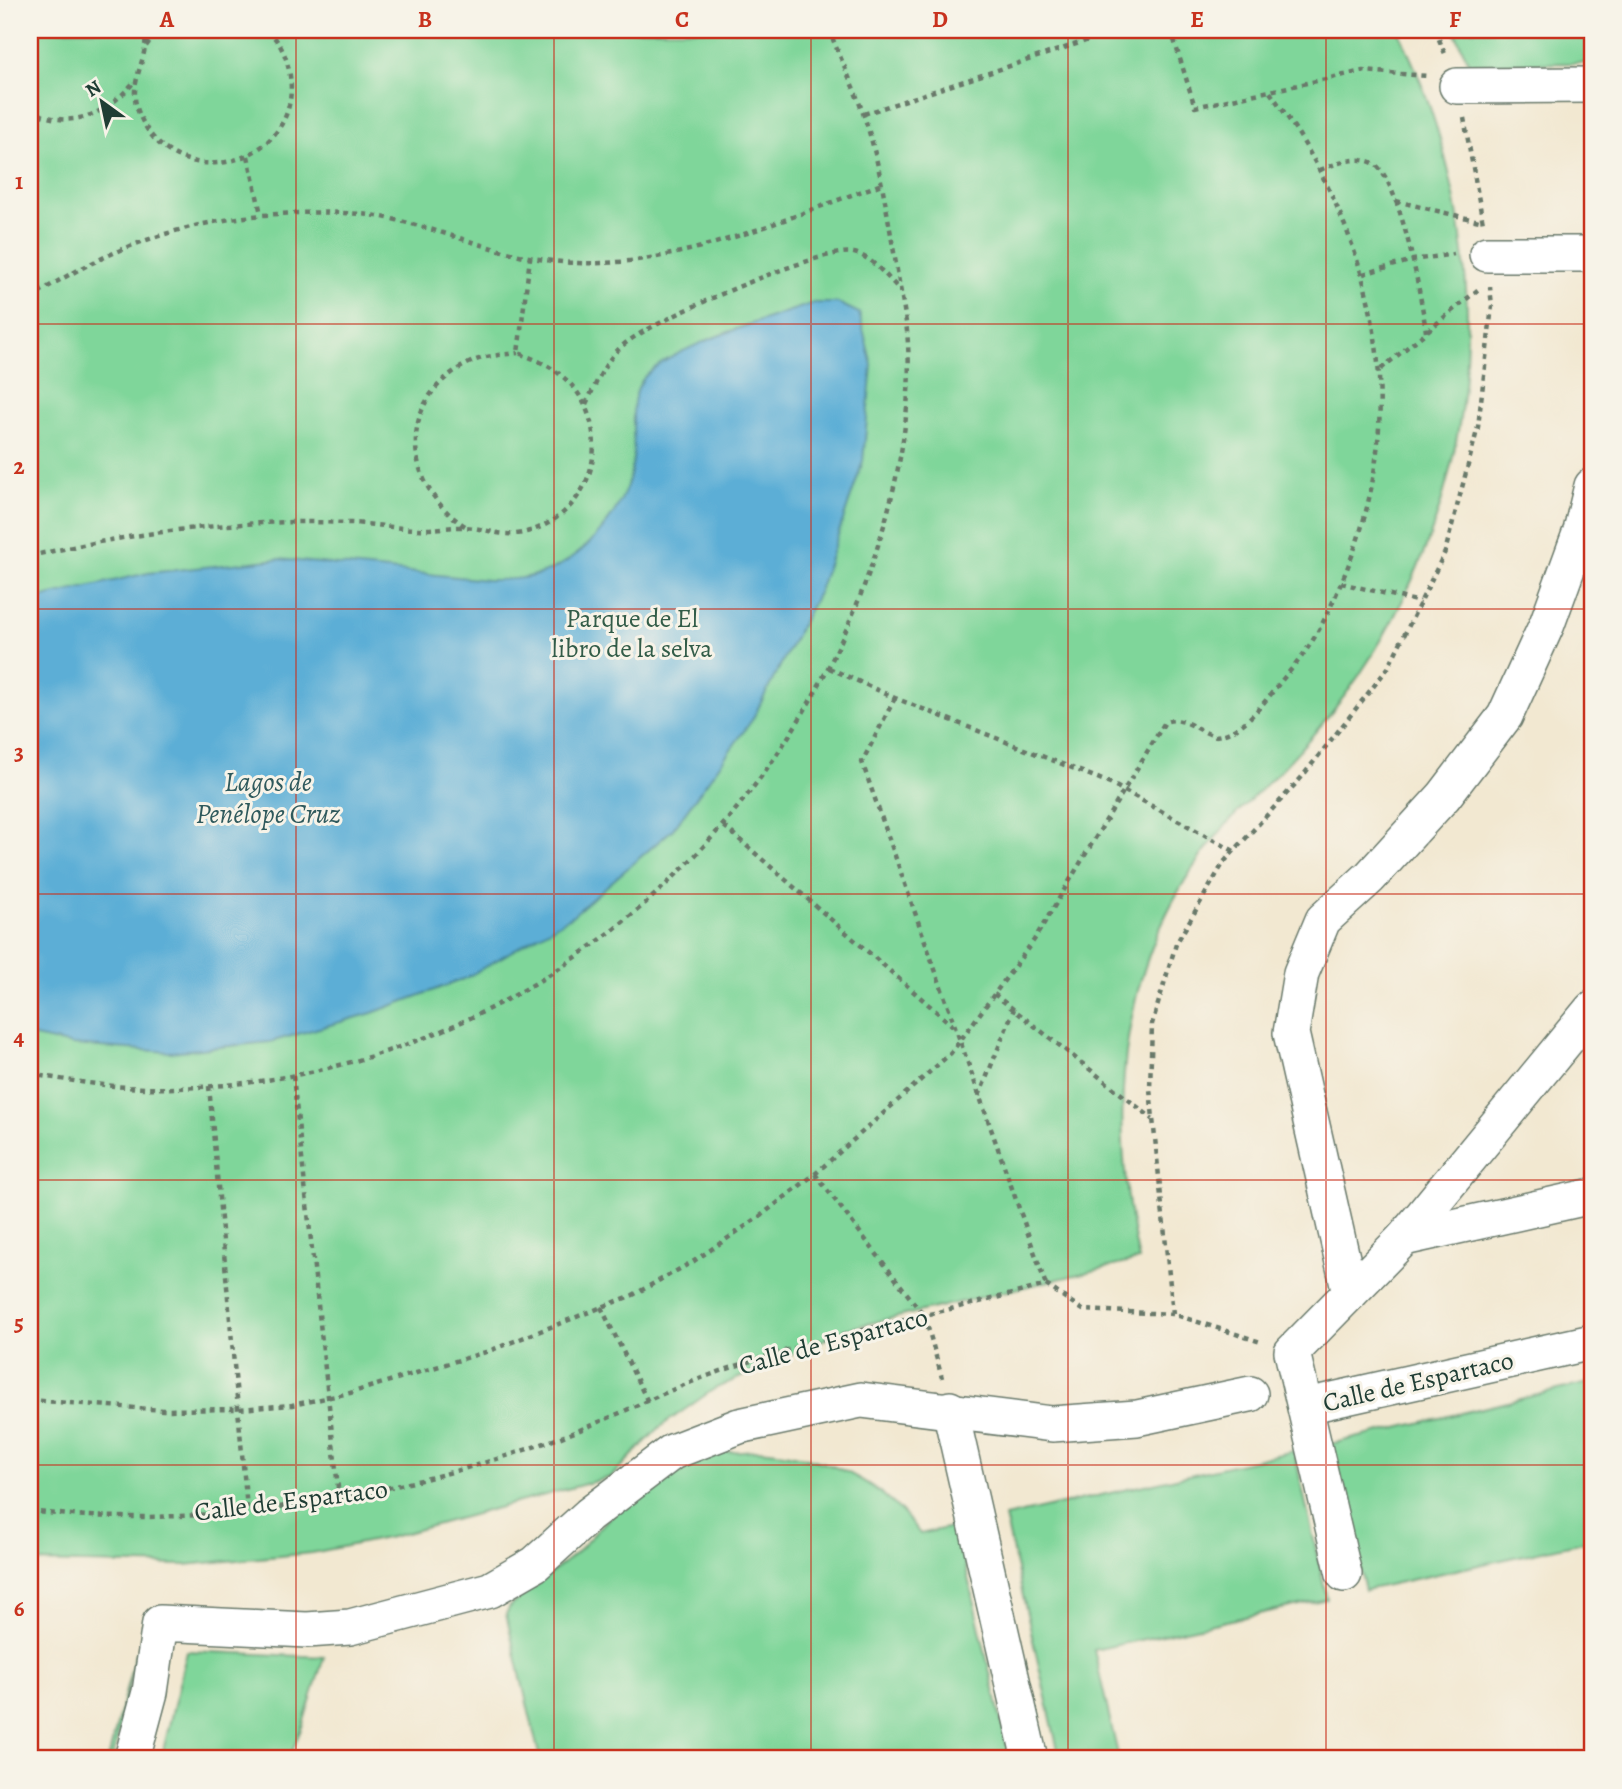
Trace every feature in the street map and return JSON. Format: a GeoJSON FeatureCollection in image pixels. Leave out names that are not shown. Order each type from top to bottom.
{"type":"FeatureCollection","features":[{"type":"Feature","properties":{"kind":"street"},"geometry":{"type":"LineString","coordinates":[[1448,81],[1592,85]]}},
{"type":"Feature","properties":{"kind":"street"},"geometry":{"type":"LineString","coordinates":[[1485,242],[1592,254]]}},
{"type":"Feature","properties":{"kind":"street"},"geometry":{"type":"LineString","coordinates":[[1350,1293],[1291,1033],[1301,973],[1323,920],[1370,877],[1444,796],[1505,716],[1547,624],[1581,531],[1592,486]]}},
{"type":"Feature","properties":{"kind":"street"},"geometry":{"type":"LineString","coordinates":[[1292,1352],[1404,1238],[1592,1009]]}},
{"type":"Feature","properties":{"kind":"street"},"geometry":{"type":"LineString","coordinates":[[1404,1238],[1592,1196]]}},
{"type":"Feature","properties":{"kind":"street","name":"Calle de Espartaco"},"geometry":{"type":"LineString","coordinates":[[1292,1352],[1306,1406],[1592,1342]]}},
{"type":"Feature","properties":{"kind":"street"},"geometry":{"type":"LineString","coordinates":[[132,1759],[150,1692],[160,1623],[307,1630],[350,1627],[490,1590],[535,1564],[589,1515],[672,1452],[739,1426],[861,1400],[950,1409],[1052,1424],[1137,1418],[1250,1394]]}},
{"type":"Feature","properties":{"kind":"street"},"geometry":{"type":"LineString","coordinates":[[1306,1406],[1344,1574]]}},
{"type":"Feature","properties":{"kind":"street"},"geometry":{"type":"LineString","coordinates":[[950,1409],[1030,1759]]}},
{"type":"Feature","properties":{"kind":"path"},"geometry":{"type":"LineString","coordinates":[[144,30],[145,48]]}},
{"type":"Feature","properties":{"kind":"path"},"geometry":{"type":"LineString","coordinates":[[30,110],[43,117],[69,121],[95,116],[117,103],[134,82],[145,48],[159,30]]}},
{"type":"Feature","properties":{"kind":"path"},"geometry":{"type":"LineString","coordinates":[[134,82],[136,106],[147,130],[165,149],[188,161],[214,165],[248,156],[262,147],[279,128],[289,104],[291,79],[285,54],[267,30]]}},
{"type":"Feature","properties":{"kind":"path"},"geometry":{"type":"LineString","coordinates":[[30,1074],[118,1086],[173,1089],[293,1076],[405,1045],[481,1015],[556,972],[659,892],[724,826],[755,788],[829,668],[881,544],[907,391],[908,345],[882,184],[864,114],[829,30]]}},
{"type":"Feature","properties":{"kind":"path"},"geometry":{"type":"LineString","coordinates":[[864,114],[1119,30]]}},
{"type":"Feature","properties":{"kind":"path"},"geometry":{"type":"LineString","coordinates":[[1171,30],[1195,107],[1363,71],[1448,81],[1485,242]]}},
{"type":"Feature","properties":{"kind":"path"},"geometry":{"type":"LineString","coordinates":[[30,1400],[163,1410],[292,1405],[328,1398],[489,1351],[633,1295],[694,1261],[759,1217],[815,1174],[951,1054],[1034,940],[1165,722],[1174,719],[1185,721],[1215,736],[1238,730],[1305,654],[1323,625],[1358,543],[1372,483],[1380,421],[1380,369],[1363,274],[1335,199],[1320,170],[1269,91]]}},
{"type":"Feature","properties":{"kind":"path"},"geometry":{"type":"LineString","coordinates":[[248,156],[261,214]]}},
{"type":"Feature","properties":{"kind":"path"},"geometry":{"type":"LineString","coordinates":[[1320,170],[1352,161],[1375,164],[1395,201],[1413,260],[1426,332]]}},
{"type":"Feature","properties":{"kind":"path"},"geometry":{"type":"LineString","coordinates":[[30,298],[99,258],[135,243],[173,230],[261,214],[327,212],[391,219],[530,258],[577,263],[639,261],[702,247],[882,184]]}},
{"type":"Feature","properties":{"kind":"path"},"geometry":{"type":"LineString","coordinates":[[1395,201],[1485,242]]}},
{"type":"Feature","properties":{"kind":"path"},"geometry":{"type":"LineString","coordinates":[[1363,274],[1485,242]]}},
{"type":"Feature","properties":{"kind":"path"},"geometry":{"type":"LineString","coordinates":[[585,404],[606,364],[625,343],[709,299],[779,272],[840,252],[853,252],[877,267],[900,289]]}},
{"type":"Feature","properties":{"kind":"path"},"geometry":{"type":"LineString","coordinates":[[518,353],[530,258]]}},
{"type":"Feature","properties":{"kind":"path"},"geometry":{"type":"LineString","coordinates":[[1173,1314],[1150,1089],[1152,1024],[1176,944],[1224,862],[1301,778],[1388,668],[1445,552],[1478,428],[1492,306],[1489,280],[1380,369]]}},
{"type":"Feature","properties":{"kind":"path"},"geometry":{"type":"LineString","coordinates":[[30,556],[153,533],[262,523],[347,523],[416,530],[466,527],[508,535],[528,532],[562,515],[590,476],[594,429],[585,404],[556,370],[518,353],[488,356],[453,373],[437,386],[425,404],[419,423],[414,445],[426,488],[448,516],[466,527]]}},
{"type":"Feature","properties":{"kind":"path"},"geometry":{"type":"LineString","coordinates":[[1341,583],[1420,602]]}},
{"type":"Feature","properties":{"kind":"path"},"geometry":{"type":"LineString","coordinates":[[829,668],[895,698],[1125,791],[1234,851]]}},
{"type":"Feature","properties":{"kind":"path"},"geometry":{"type":"LineString","coordinates":[[895,698],[862,762],[1046,1285],[1083,1310],[1173,1314],[1292,1352]]}},
{"type":"Feature","properties":{"kind":"path"},"geometry":{"type":"LineString","coordinates":[[724,826],[954,1027]]}},
{"type":"Feature","properties":{"kind":"path"},"geometry":{"type":"LineString","coordinates":[[994,994],[1154,1120]]}},
{"type":"Feature","properties":{"kind":"path"},"geometry":{"type":"LineString","coordinates":[[979,1096],[1014,1009]]}},
{"type":"Feature","properties":{"kind":"path"},"geometry":{"type":"LineString","coordinates":[[293,1076],[339,1497]]}},
{"type":"Feature","properties":{"kind":"path"},"geometry":{"type":"LineString","coordinates":[[209,1086],[247,1509]]}},
{"type":"Feature","properties":{"kind":"path"},"geometry":{"type":"LineString","coordinates":[[815,1174],[925,1317],[950,1409]]}},
{"type":"Feature","properties":{"kind":"path","name":"Calle de Espartaco"},"geometry":{"type":"LineString","coordinates":[[30,1511],[144,1516],[247,1509],[424,1482],[494,1460],[648,1402],[708,1376],[774,1354],[1046,1285]]}},
{"type":"Feature","properties":{"kind":"path"},"geometry":{"type":"LineString","coordinates":[[601,1307],[648,1402]]}},
{"type":"Feature","properties":{"kind":"green space","name":"Parque de El libro de la selva"},"geometry":{"type":"Polygon","coordinates":[[[30,30],[1398,30],[1431,111],[1453,193],[1465,276],[1466,359],[1456,442],[1435,523],[1402,601],[1358,677],[1308,740],[1219,833],[1185,881],[1159,931],[1140,983],[1128,1036],[1123,1091],[1123,1147],[1139,1260],[850,1328],[714,1389],[660,1427],[611,1477],[391,1537],[312,1553],[184,1565],[30,1562],[30,30]]]}},
{"type":"Feature","properties":{"kind":"green space"},"geometry":{"type":"Polygon","coordinates":[[[1454,30],[1592,30],[1592,63],[1469,64],[1454,30]]]}},
{"type":"Feature","properties":{"kind":"green space"},"geometry":{"type":"Polygon","coordinates":[[[1592,1382],[1592,1540],[1365,1590],[1330,1444],[1592,1382]]]}},
{"type":"Feature","properties":{"kind":"green space"},"geometry":{"type":"Polygon","coordinates":[[[758,1450],[806,1457],[849,1473],[888,1498],[920,1534],[956,1526],[1010,1759],[540,1759],[506,1614],[510,1606],[576,1553],[621,1505],[679,1466],[726,1452],[758,1450]]]}},
{"type":"Feature","properties":{"kind":"green space"},"geometry":{"type":"Polygon","coordinates":[[[1294,1451],[1327,1599],[1094,1650],[1119,1759],[1060,1759],[1005,1517],[1294,1451]]]}},
{"type":"Feature","properties":{"kind":"green space"},"geometry":{"type":"Polygon","coordinates":[[[187,1651],[324,1657],[289,1759],[161,1759],[187,1651]]]}},
{"type":"Feature","properties":{"kind":"green space"},"geometry":{"type":"Polygon","coordinates":[[[136,1652],[113,1759],[108,1759],[136,1652]]]}},
{"type":"Feature","properties":{"kind":"water","name":"Lagos de Penélope Cruz"},"geometry":{"type":"Polygon","coordinates":[[[814,303],[838,303],[859,313],[872,365],[863,461],[819,591],[752,720],[673,829],[572,916],[464,979],[372,1013],[270,1042],[170,1052],[72,1045],[30,1036],[30,706],[36,680],[30,671],[30,600],[148,573],[279,559],[487,580],[521,578],[547,572],[583,549],[596,537],[624,493],[633,460],[634,400],[641,382],[652,370],[694,346],[720,335],[814,303]]]}}]}
